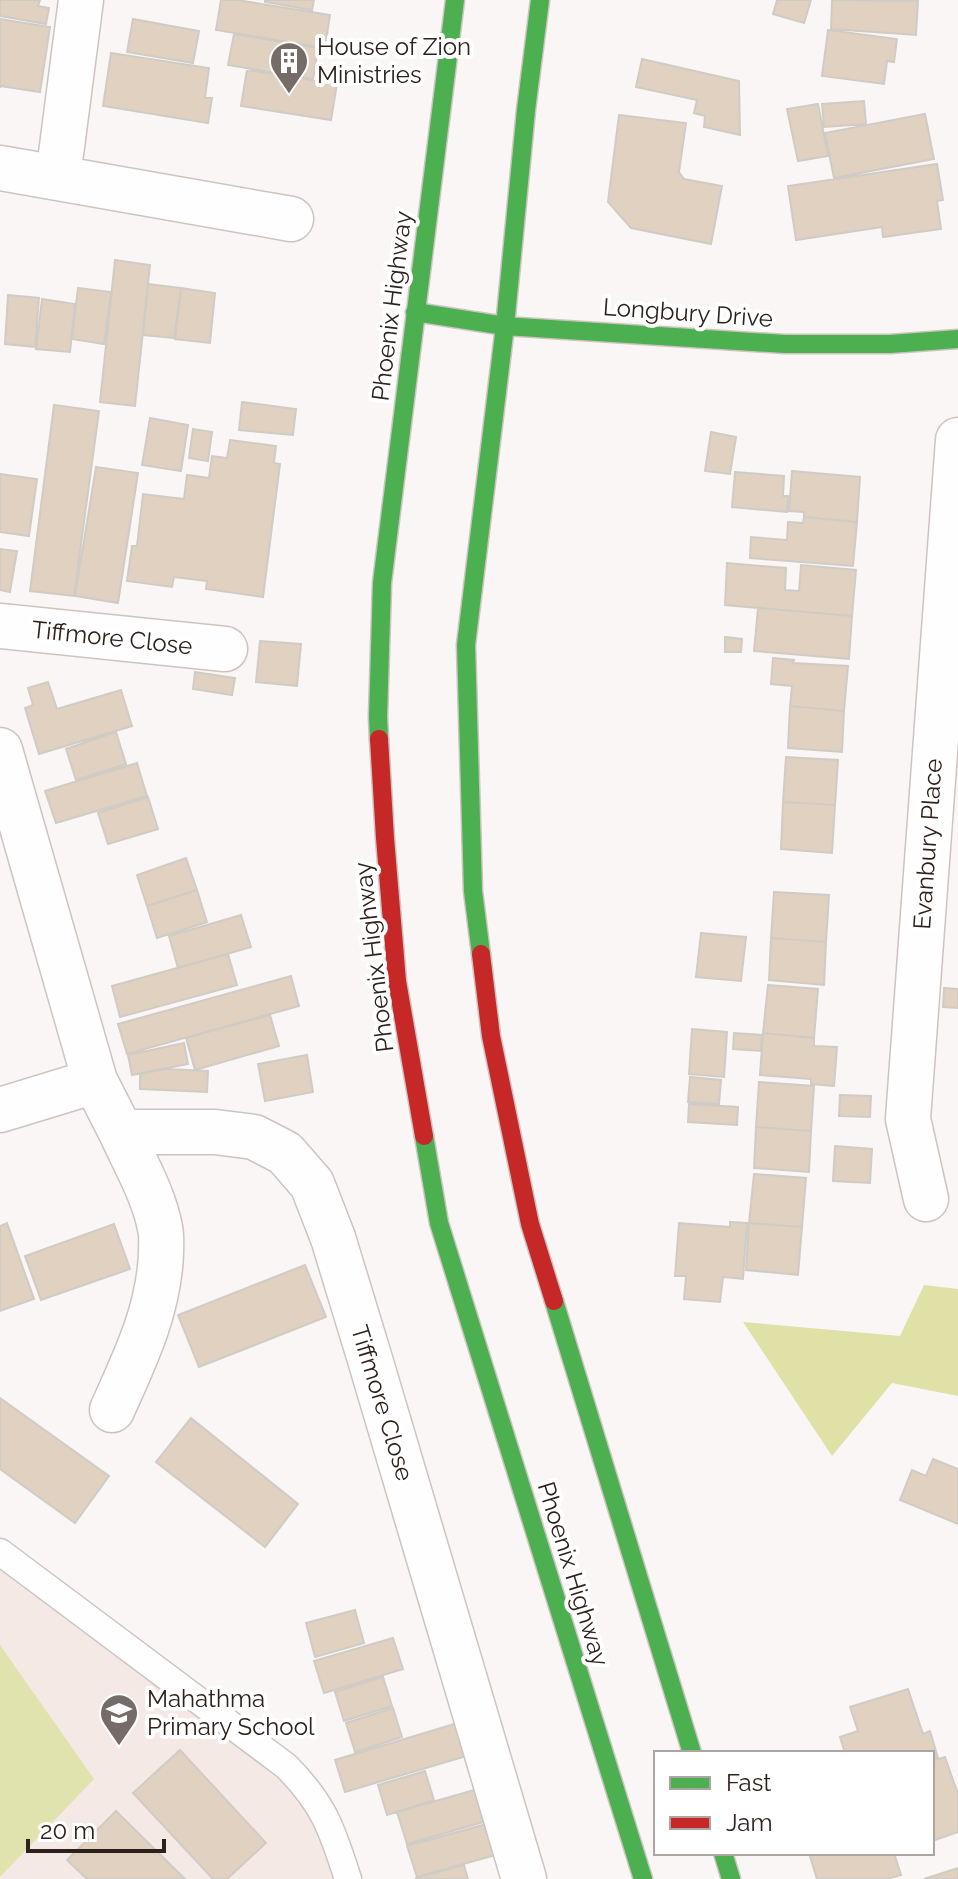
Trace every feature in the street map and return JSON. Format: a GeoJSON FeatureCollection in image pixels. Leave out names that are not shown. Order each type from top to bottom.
{"type":"FeatureCollection","features":[{"type":"Feature","properties":{"kind":"main road","name":"Phoenix Highway"},"geometry":{"type":"LineString","coordinates":[[455,0],[381,597],[378,717],[397,981],[439,1223],[643,1879]]}},
{"type":"Feature","properties":{"kind":"main road"},"geometry":{"type":"LineString","coordinates":[[540,0],[466,645],[473,891],[491,1036],[530,1224],[691,1751]]}},
{"type":"Feature","properties":{"kind":"main road","name":"Longbury Drive"},"geometry":{"type":"LineString","coordinates":[[415,312],[505,326],[785,344],[890,344],[958,339]]}},
{"type":"Feature","properties":{"kind":"main road"},"geometry":{"type":"LineString","coordinates":[[724,1855],[731,1879]]}},
{"type":"Feature","properties":{"kind":"street"},"geometry":{"type":"LineString","coordinates":[[58,177],[81,0]]}},
{"type":"Feature","properties":{"kind":"street"},"geometry":{"type":"LineString","coordinates":[[0,168],[291,219]]}},
{"type":"Feature","properties":{"kind":"street","name":"Evanbury Place"},"geometry":{"type":"LineString","coordinates":[[926,1199],[908,1119],[958,440]]}},
{"type":"Feature","properties":{"kind":"street","name":"Tiffmore Close"},"geometry":{"type":"LineString","coordinates":[[0,626],[225,649]]}},
{"type":"Feature","properties":{"kind":"street"},"geometry":{"type":"LineString","coordinates":[[3,774],[95,1081],[154,1205],[161,1231],[160,1268],[154,1304],[142,1345],[112,1410]]}},
{"type":"Feature","properties":{"kind":"street"},"geometry":{"type":"LineString","coordinates":[[0,1110],[95,1081]]}},
{"type":"Feature","properties":{"kind":"street","name":"Tiffmore Close"},"geometry":{"type":"LineString","coordinates":[[121,1132],[215,1132],[254,1137],[285,1153],[312,1184],[333,1238],[524,1879]]}},
{"type":"Feature","properties":{"kind":"lane"},"geometry":{"type":"LineString","coordinates":[[0,1552],[286,1766],[307,1787],[323,1810],[348,1879]]}},
{"type":"Feature","properties":{"kind":"shaded area","name":"Mahathma Primary School"},"geometry":{"type":"Polygon","coordinates":[[[0,1569],[294,1789],[329,1854],[337,1879],[0,1879],[0,1569]]]}},
{"type":"Feature","properties":{"kind":"green space"},"geometry":{"type":"Polygon","coordinates":[[[924,1285],[958,1289],[958,1396],[892,1383],[832,1456],[743,1322],[900,1336],[924,1285]]]}},
{"type":"Feature","properties":{"kind":"green space"},"geometry":{"type":"Polygon","coordinates":[[[0,1645],[94,1779],[0,1877],[0,1645]]]}},
{"type":"Feature","properties":{"kind":"building"},"geometry":{"type":"Polygon","coordinates":[[[0,0],[40,0],[38,6],[49,8],[46,24],[0,16],[0,0]]]}},
{"type":"Feature","properties":{"kind":"building"},"geometry":{"type":"Polygon","coordinates":[[[221,0],[330,15],[325,48],[216,30],[221,0]]]}},
{"type":"Feature","properties":{"kind":"building"},"geometry":{"type":"Polygon","coordinates":[[[265,0],[314,0],[312,10],[265,0]]]}},
{"type":"Feature","properties":{"kind":"building"},"geometry":{"type":"Polygon","coordinates":[[[777,0],[811,0],[804,23],[773,14],[777,0]]]}},
{"type":"Feature","properties":{"kind":"building"},"geometry":{"type":"Polygon","coordinates":[[[832,0],[918,1],[916,35],[831,29],[832,0]]]}},
{"type":"Feature","properties":{"kind":"building"},"geometry":{"type":"Polygon","coordinates":[[[0,19],[50,27],[40,92],[0,86],[0,19]]]}},
{"type":"Feature","properties":{"kind":"building"},"geometry":{"type":"Polygon","coordinates":[[[133,19],[199,31],[193,63],[127,52],[133,19]]]}},
{"type":"Feature","properties":{"kind":"building"},"geometry":{"type":"Polygon","coordinates":[[[828,30],[897,39],[894,62],[887,61],[884,84],[822,76],[828,30]]]}},
{"type":"Feature","properties":{"kind":"building"},"geometry":{"type":"Polygon","coordinates":[[[234,34],[318,48],[313,79],[228,65],[234,34]]]}},
{"type":"Feature","properties":{"kind":"building"},"geometry":{"type":"Polygon","coordinates":[[[111,53],[209,68],[205,98],[212,98],[208,123],[103,106],[111,53]]]}},
{"type":"Feature","properties":{"kind":"building"},"geometry":{"type":"Polygon","coordinates":[[[642,59],[739,81],[740,135],[704,127],[705,116],[694,113],[697,100],[636,87],[642,59]]]}},
{"type":"Feature","properties":{"kind":"building","name":"House of Zion Ministries"},"geometry":{"type":"Polygon","coordinates":[[[247,70],[337,84],[331,120],[241,106],[247,70]]]}},
{"type":"Feature","properties":{"kind":"building"},"geometry":{"type":"Polygon","coordinates":[[[864,101],[866,124],[824,127],[822,104],[864,101]]]}},
{"type":"Feature","properties":{"kind":"building"},"geometry":{"type":"Polygon","coordinates":[[[818,104],[828,156],[798,161],[787,109],[818,104]]]}},
{"type":"Feature","properties":{"kind":"building"},"geometry":{"type":"Polygon","coordinates":[[[925,114],[934,159],[834,178],[825,133],[925,114]]]}},
{"type":"Feature","properties":{"kind":"building"},"geometry":{"type":"Polygon","coordinates":[[[619,115],[686,123],[679,172],[684,179],[722,186],[711,244],[631,228],[608,202],[619,115]]]}},
{"type":"Feature","properties":{"kind":"building"},"geometry":{"type":"Polygon","coordinates":[[[937,164],[943,200],[937,201],[941,229],[883,237],[882,227],[796,240],[788,186],[937,164]]]}},
{"type":"Feature","properties":{"kind":"building"},"geometry":{"type":"Polygon","coordinates":[[[115,260],[150,265],[135,406],[100,402],[115,260]]]}},
{"type":"Feature","properties":{"kind":"building"},"geometry":{"type":"Polygon","coordinates":[[[148,284],[181,288],[174,338],[143,335],[148,284]]]}},
{"type":"Feature","properties":{"kind":"building"},"geometry":{"type":"Polygon","coordinates":[[[78,288],[111,292],[104,344],[72,339],[78,288]]]}},
{"type":"Feature","properties":{"kind":"building"},"geometry":{"type":"Polygon","coordinates":[[[181,288],[215,293],[210,343],[175,339],[181,288]]]}},
{"type":"Feature","properties":{"kind":"building"},"geometry":{"type":"Polygon","coordinates":[[[8,295],[39,298],[35,347],[5,344],[8,295]]]}},
{"type":"Feature","properties":{"kind":"building"},"geometry":{"type":"Polygon","coordinates":[[[42,299],[75,304],[70,352],[36,349],[42,299]]]}},
{"type":"Feature","properties":{"kind":"building"},"geometry":{"type":"Polygon","coordinates":[[[242,402],[296,409],[293,435],[239,430],[242,402]]]}},
{"type":"Feature","properties":{"kind":"building"},"geometry":{"type":"Polygon","coordinates":[[[54,405],[99,411],[74,596],[30,591],[54,405]]]}},
{"type":"Feature","properties":{"kind":"building"},"geometry":{"type":"Polygon","coordinates":[[[150,418],[188,425],[181,471],[142,465],[150,418]]]}},
{"type":"Feature","properties":{"kind":"building"},"geometry":{"type":"Polygon","coordinates":[[[193,429],[212,432],[208,461],[189,458],[193,429]]]}},
{"type":"Feature","properties":{"kind":"building"},"geometry":{"type":"Polygon","coordinates":[[[711,432],[736,437],[730,474],[705,471],[711,432]]]}},
{"type":"Feature","properties":{"kind":"building"},"geometry":{"type":"Polygon","coordinates":[[[230,440],[276,446],[274,463],[280,464],[263,597],[206,589],[207,581],[174,577],[172,587],[127,581],[132,546],[137,546],[143,494],[184,499],[187,475],[209,478],[212,456],[227,458],[230,440]]]}},
{"type":"Feature","properties":{"kind":"building"},"geometry":{"type":"Polygon","coordinates":[[[96,467],[138,473],[118,603],[75,596],[96,467]]]}},
{"type":"Feature","properties":{"kind":"building"},"geometry":{"type":"Polygon","coordinates":[[[792,471],[860,477],[857,522],[804,517],[804,512],[789,511],[792,471]]]}},
{"type":"Feature","properties":{"kind":"building"},"geometry":{"type":"Polygon","coordinates":[[[735,472],[784,476],[783,496],[788,496],[787,512],[732,507],[735,472]]]}},
{"type":"Feature","properties":{"kind":"building"},"geometry":{"type":"Polygon","coordinates":[[[0,474],[37,479],[29,536],[0,532],[0,474]]]}},
{"type":"Feature","properties":{"kind":"building"},"geometry":{"type":"Polygon","coordinates":[[[804,517],[857,522],[853,566],[750,558],[751,537],[787,540],[788,522],[803,523],[804,517]]]}},
{"type":"Feature","properties":{"kind":"building"},"geometry":{"type":"Polygon","coordinates":[[[0,549],[17,551],[10,592],[0,590],[0,549]]]}},
{"type":"Feature","properties":{"kind":"building"},"geometry":{"type":"Polygon","coordinates":[[[727,563],[786,568],[785,590],[799,591],[801,565],[856,570],[852,616],[725,605],[727,563]]]}},
{"type":"Feature","properties":{"kind":"building"},"geometry":{"type":"Polygon","coordinates":[[[758,608],[852,616],[849,659],[754,651],[758,608]]]}},
{"type":"Feature","properties":{"kind":"building"},"geometry":{"type":"Polygon","coordinates":[[[725,637],[742,639],[741,652],[725,652],[725,637]]]}},
{"type":"Feature","properties":{"kind":"building"},"geometry":{"type":"Polygon","coordinates":[[[260,641],[301,644],[297,686],[256,682],[260,641]]]}},
{"type":"Feature","properties":{"kind":"building"},"geometry":{"type":"Polygon","coordinates":[[[773,658],[794,660],[793,663],[848,666],[844,711],[790,706],[792,686],[771,684],[773,658]]]}},
{"type":"Feature","properties":{"kind":"building"},"geometry":{"type":"Polygon","coordinates":[[[195,672],[235,678],[232,695],[193,689],[195,672]]]}},
{"type":"Feature","properties":{"kind":"building"},"geometry":{"type":"Polygon","coordinates":[[[48,682],[57,709],[121,690],[132,726],[39,754],[25,708],[33,705],[28,688],[48,682]]]}},
{"type":"Feature","properties":{"kind":"building"},"geometry":{"type":"Polygon","coordinates":[[[790,706],[844,711],[842,752],[788,748],[790,706]]]}},
{"type":"Feature","properties":{"kind":"building"},"geometry":{"type":"Polygon","coordinates":[[[116,732],[126,764],[76,780],[66,749],[116,732]]]}},
{"type":"Feature","properties":{"kind":"building"},"geometry":{"type":"Polygon","coordinates":[[[786,757],[838,760],[835,805],[783,802],[786,757]]]}},
{"type":"Feature","properties":{"kind":"building"},"geometry":{"type":"Polygon","coordinates":[[[137,763],[147,796],[56,823],[45,791],[137,763]]]}},
{"type":"Feature","properties":{"kind":"building"},"geometry":{"type":"Polygon","coordinates":[[[148,797],[158,829],[108,844],[98,813],[148,797]]]}},
{"type":"Feature","properties":{"kind":"building"},"geometry":{"type":"Polygon","coordinates":[[[783,802],[835,805],[832,853],[781,849],[783,802]]]}},
{"type":"Feature","properties":{"kind":"building"},"geometry":{"type":"Polygon","coordinates":[[[186,858],[197,890],[147,906],[137,875],[186,858]]]}},
{"type":"Feature","properties":{"kind":"building"},"geometry":{"type":"Polygon","coordinates":[[[197,890],[207,922],[157,938],[147,906],[197,890]]]}},
{"type":"Feature","properties":{"kind":"building"},"geometry":{"type":"Polygon","coordinates":[[[774,892],[829,895],[826,942],[771,938],[774,892]]]}},
{"type":"Feature","properties":{"kind":"building"},"geometry":{"type":"Polygon","coordinates":[[[241,915],[251,947],[178,968],[169,936],[241,915]]]}},
{"type":"Feature","properties":{"kind":"building"},"geometry":{"type":"Polygon","coordinates":[[[701,933],[746,937],[741,981],[696,977],[701,933]]]}},
{"type":"Feature","properties":{"kind":"building"},"geometry":{"type":"Polygon","coordinates":[[[771,938],[826,942],[824,985],[769,980],[771,938]]]}},
{"type":"Feature","properties":{"kind":"building"},"geometry":{"type":"Polygon","coordinates":[[[228,954],[237,985],[120,1017],[112,986],[228,954]]]}},
{"type":"Feature","properties":{"kind":"building"},"geometry":{"type":"Polygon","coordinates":[[[291,976],[299,1006],[127,1054],[118,1024],[291,976]]]}},
{"type":"Feature","properties":{"kind":"building"},"geometry":{"type":"Polygon","coordinates":[[[768,985],[818,989],[814,1038],[763,1033],[768,985]]]}},
{"type":"Feature","properties":{"kind":"building"},"geometry":{"type":"Polygon","coordinates":[[[944,988],[958,989],[958,1008],[943,1007],[944,988]]]}},
{"type":"Feature","properties":{"kind":"building"},"geometry":{"type":"Polygon","coordinates":[[[270,1015],[279,1046],[195,1070],[186,1038],[270,1015]]]}},
{"type":"Feature","properties":{"kind":"building"},"geometry":{"type":"Polygon","coordinates":[[[692,1029],[727,1032],[724,1077],[689,1074],[692,1029]]]}},
{"type":"Feature","properties":{"kind":"building"},"geometry":{"type":"Polygon","coordinates":[[[734,1033],[762,1035],[761,1051],[733,1049],[734,1033]]]}},
{"type":"Feature","properties":{"kind":"building"},"geometry":{"type":"Polygon","coordinates":[[[763,1033],[814,1038],[814,1046],[837,1047],[834,1086],[811,1084],[811,1079],[760,1075],[763,1033]]]}},
{"type":"Feature","properties":{"kind":"building"},"geometry":{"type":"Polygon","coordinates":[[[184,1043],[188,1064],[132,1075],[128,1055],[184,1043]]]}},
{"type":"Feature","properties":{"kind":"building"},"geometry":{"type":"Polygon","coordinates":[[[307,1055],[313,1092],[265,1101],[258,1064],[307,1055]]]}},
{"type":"Feature","properties":{"kind":"building"},"geometry":{"type":"Polygon","coordinates":[[[166,1069],[208,1071],[207,1092],[140,1089],[140,1074],[166,1069]]]}},
{"type":"Feature","properties":{"kind":"building"},"geometry":{"type":"Polygon","coordinates":[[[690,1077],[721,1080],[719,1104],[688,1102],[690,1077]]]}},
{"type":"Feature","properties":{"kind":"building"},"geometry":{"type":"Polygon","coordinates":[[[759,1082],[814,1086],[811,1131],[756,1127],[759,1082]]]}},
{"type":"Feature","properties":{"kind":"building"},"geometry":{"type":"Polygon","coordinates":[[[840,1095],[871,1096],[870,1117],[839,1116],[840,1095]]]}},
{"type":"Feature","properties":{"kind":"building"},"geometry":{"type":"Polygon","coordinates":[[[689,1104],[738,1107],[737,1125],[688,1122],[689,1104]]]}},
{"type":"Feature","properties":{"kind":"building"},"geometry":{"type":"Polygon","coordinates":[[[756,1127],[811,1131],[809,1172],[754,1168],[756,1127]]]}},
{"type":"Feature","properties":{"kind":"building"},"geometry":{"type":"Polygon","coordinates":[[[835,1146],[872,1149],[870,1183],[833,1181],[835,1146]]]}},
{"type":"Feature","properties":{"kind":"building"},"geometry":{"type":"Polygon","coordinates":[[[754,1174],[806,1178],[802,1227],[749,1223],[754,1174]]]}},
{"type":"Feature","properties":{"kind":"building"},"geometry":{"type":"Polygon","coordinates":[[[730,1222],[747,1223],[743,1279],[723,1277],[720,1302],[684,1299],[686,1276],[675,1276],[679,1223],[730,1227],[730,1222]]]}},
{"type":"Feature","properties":{"kind":"building"},"geometry":{"type":"Polygon","coordinates":[[[7,1223],[34,1299],[0,1311],[0,1226],[7,1223]]]}},
{"type":"Feature","properties":{"kind":"building"},"geometry":{"type":"Polygon","coordinates":[[[749,1223],[802,1227],[798,1275],[746,1270],[749,1223]]]}},
{"type":"Feature","properties":{"kind":"building"},"geometry":{"type":"Polygon","coordinates":[[[114,1224],[130,1269],[41,1300],[25,1256],[114,1224]]]}},
{"type":"Feature","properties":{"kind":"building"},"geometry":{"type":"Polygon","coordinates":[[[305,1265],[326,1317],[199,1367],[178,1315],[305,1265]]]}},
{"type":"Feature","properties":{"kind":"building"},"geometry":{"type":"Polygon","coordinates":[[[0,1398],[109,1476],[75,1523],[0,1469],[0,1398]]]}},
{"type":"Feature","properties":{"kind":"building"},"geometry":{"type":"Polygon","coordinates":[[[191,1418],[298,1504],[265,1547],[156,1462],[191,1418]]]}},
{"type":"Feature","properties":{"kind":"building"},"geometry":{"type":"Polygon","coordinates":[[[933,1459],[958,1469],[958,1524],[900,1500],[912,1470],[926,1476],[933,1459]]]}},
{"type":"Feature","properties":{"kind":"building"},"geometry":{"type":"Polygon","coordinates":[[[355,1610],[364,1643],[315,1657],[306,1623],[355,1610]]]}},
{"type":"Feature","properties":{"kind":"building"},"geometry":{"type":"Polygon","coordinates":[[[393,1638],[403,1669],[324,1693],[314,1661],[393,1638]]]}},
{"type":"Feature","properties":{"kind":"building"},"geometry":{"type":"Polygon","coordinates":[[[383,1677],[392,1706],[344,1721],[335,1692],[383,1677]]]}},
{"type":"Feature","properties":{"kind":"building"},"geometry":{"type":"Polygon","coordinates":[[[908,1689],[923,1734],[930,1731],[938,1758],[934,1759],[934,1751],[844,1751],[840,1737],[858,1731],[850,1707],[908,1689]]]}},
{"type":"Feature","properties":{"kind":"building"},"geometry":{"type":"Polygon","coordinates":[[[393,1708],[402,1737],[355,1752],[346,1723],[393,1708]]]}},
{"type":"Feature","properties":{"kind":"building"},"geometry":{"type":"Polygon","coordinates":[[[464,1721],[473,1754],[345,1792],[335,1760],[464,1721]]]}},
{"type":"Feature","properties":{"kind":"building"},"geometry":{"type":"Polygon","coordinates":[[[180,1750],[266,1843],[227,1879],[213,1879],[133,1793],[180,1750]]]}},
{"type":"Feature","properties":{"kind":"building"},"geometry":{"type":"Polygon","coordinates":[[[945,1757],[958,1794],[958,1832],[934,1840],[934,1760],[945,1757]]]}},
{"type":"Feature","properties":{"kind":"building"},"geometry":{"type":"Polygon","coordinates":[[[425,1771],[434,1800],[387,1815],[378,1785],[425,1771]]]}},
{"type":"Feature","properties":{"kind":"building"},"geometry":{"type":"Polygon","coordinates":[[[485,1787],[494,1819],[407,1844],[397,1812],[485,1787]]]}},
{"type":"Feature","properties":{"kind":"building"},"geometry":{"type":"Polygon","coordinates":[[[116,1811],[185,1879],[87,1879],[67,1860],[116,1811]]]}},
{"type":"Feature","properties":{"kind":"building"},"geometry":{"type":"Polygon","coordinates":[[[497,1821],[506,1852],[417,1877],[407,1846],[497,1821]]]}},
{"type":"Feature","properties":{"kind":"building"},"geometry":{"type":"Polygon","coordinates":[[[810,1855],[895,1855],[901,1875],[887,1879],[817,1879],[810,1855]]]}},
{"type":"Feature","properties":{"kind":"building"},"geometry":{"type":"Polygon","coordinates":[[[464,1865],[468,1879],[416,1879],[416,1878],[464,1865]]]}},
{"type":"Feature","properties":{"kind":"building"},"geometry":{"type":"Polygon","coordinates":[[[958,1868],[958,1879],[924,1879],[958,1868]]]}},
{"type":"Feature","properties":{"kind":"traffic: fast"},"geometry":{"type":"LineString","coordinates":[[379,739],[382,583],[455,0]]}},
{"type":"Feature","properties":{"kind":"traffic: fast"},"geometry":{"type":"LineString","coordinates":[[481,954],[473,891],[466,645],[540,0]]}},
{"type":"Feature","properties":{"kind":"traffic: fast"},"geometry":{"type":"LineString","coordinates":[[415,312],[505,326],[785,344],[890,344],[958,339]]}},
{"type":"Feature","properties":{"kind":"traffic: fast"},"geometry":{"type":"LineString","coordinates":[[424,1136],[439,1223],[643,1879]]}},
{"type":"Feature","properties":{"kind":"traffic: fast"},"geometry":{"type":"LineString","coordinates":[[554,1301],[691,1751]]}},
{"type":"Feature","properties":{"kind":"traffic: fast"},"geometry":{"type":"LineString","coordinates":[[724,1855],[731,1879]]}},
{"type":"Feature","properties":{"kind":"traffic: jam"},"geometry":{"type":"LineString","coordinates":[[379,739],[397,981],[424,1136]]}},
{"type":"Feature","properties":{"kind":"traffic: jam"},"geometry":{"type":"LineString","coordinates":[[481,954],[491,1036],[530,1224],[554,1301]]}},
{"type":"Feature","properties":{"kind":"place","name":"House of Zion Ministries"},"geometry":{"type":"Point","coordinates":[289,95]}},
{"type":"Feature","properties":{"kind":"place","name":"Mahathma Primary School"},"geometry":{"type":"Point","coordinates":[119,1747]}}]}
